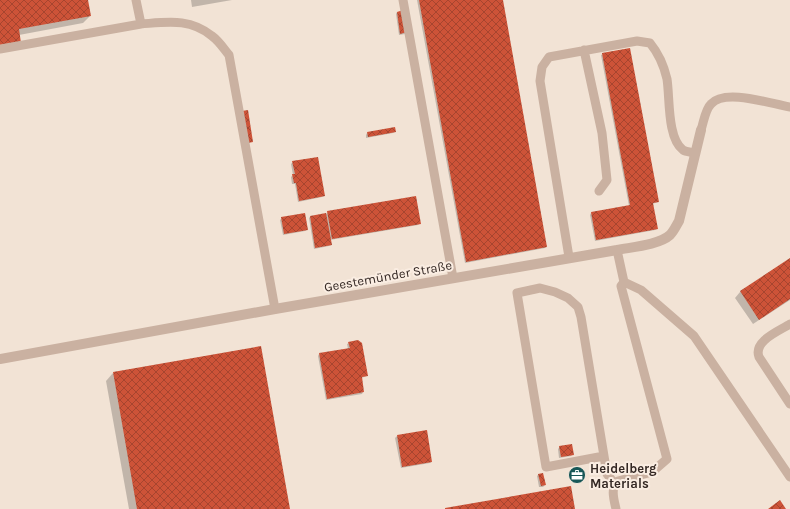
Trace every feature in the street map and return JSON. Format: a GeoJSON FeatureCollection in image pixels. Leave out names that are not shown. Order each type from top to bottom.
{"type":"FeatureCollection","features":[{"type":"Feature","properties":{"kind":"street","name":"Geestemünder Straße"},"geometry":{"type":"LineString","coordinates":[[0,359],[275,308],[617,250],[663,240],[675,229],[678,221],[701,130]]}},
{"type":"Feature","properties":{"kind":"lane"},"geometry":{"type":"LineString","coordinates":[[136,0],[141,24]]}},
{"type":"Feature","properties":{"kind":"lane"},"geometry":{"type":"LineString","coordinates":[[403,0],[453,278]]}},
{"type":"Feature","properties":{"kind":"lane"},"geometry":{"type":"LineString","coordinates":[[0,49],[141,24],[177,21],[197,27],[213,36],[228,55],[275,308]]}},
{"type":"Feature","properties":{"kind":"lane"},"geometry":{"type":"LineString","coordinates":[[570,257],[540,80],[542,67],[549,57],[637,41],[650,43],[659,54],[667,78],[672,128],[675,138],[684,151],[695,153]]}},
{"type":"Feature","properties":{"kind":"lane"},"geometry":{"type":"LineString","coordinates":[[584,50],[602,139],[607,180],[599,190]]}},
{"type":"Feature","properties":{"kind":"lane"},"geometry":{"type":"LineString","coordinates":[[701,130],[708,109],[718,98],[735,96],[790,107]]}},
{"type":"Feature","properties":{"kind":"lane"},"geometry":{"type":"LineString","coordinates":[[614,484],[618,481],[652,472],[667,459],[621,286],[624,282],[617,250]]}},
{"type":"Feature","properties":{"kind":"lane"},"geometry":{"type":"LineString","coordinates":[[624,282],[641,290],[694,336],[790,477]]}},
{"type":"Feature","properties":{"kind":"lane"},"geometry":{"type":"LineString","coordinates":[[604,456],[546,467],[518,293],[540,288],[555,292],[568,298],[578,307],[581,317],[607,474],[614,484],[613,489],[616,509]]}},
{"type":"Feature","properties":{"kind":"lane"},"geometry":{"type":"LineString","coordinates":[[790,324],[765,340],[758,347],[757,353],[790,404]]}},
{"type":"Feature","properties":{"kind":"building"},"geometry":{"type":"Polygon","coordinates":[[[0,0],[88,0],[91,16],[19,29],[21,43],[0,47],[0,0]]]}},
{"type":"Feature","properties":{"kind":"building"},"geometry":{"type":"Polygon","coordinates":[[[419,0],[503,0],[547,247],[466,262],[419,0]]]}},
{"type":"Feature","properties":{"kind":"building"},"geometry":{"type":"Polygon","coordinates":[[[403,10],[407,32],[400,34],[397,12],[403,10]]]}},
{"type":"Feature","properties":{"kind":"building"},"geometry":{"type":"Polygon","coordinates":[[[630,48],[659,202],[653,203],[658,229],[596,240],[591,212],[630,205],[602,53],[630,48]]]}},
{"type":"Feature","properties":{"kind":"building"},"geometry":{"type":"Polygon","coordinates":[[[248,110],[253,142],[248,143],[242,111],[248,110]]]}},
{"type":"Feature","properties":{"kind":"building"},"geometry":{"type":"Polygon","coordinates":[[[395,127],[396,132],[368,137],[367,132],[395,127]]]}},
{"type":"Feature","properties":{"kind":"building"},"geometry":{"type":"Polygon","coordinates":[[[318,157],[325,196],[299,201],[296,183],[294,183],[292,174],[295,174],[292,161],[318,157]]]}},
{"type":"Feature","properties":{"kind":"building"},"geometry":{"type":"Polygon","coordinates":[[[416,196],[421,224],[332,239],[327,211],[416,196]]]}},
{"type":"Feature","properties":{"kind":"building"},"geometry":{"type":"Polygon","coordinates":[[[305,213],[308,230],[284,234],[281,217],[305,213]]]}},
{"type":"Feature","properties":{"kind":"building"},"geometry":{"type":"Polygon","coordinates":[[[326,213],[332,245],[315,248],[310,216],[326,213]]]}},
{"type":"Feature","properties":{"kind":"building"},"geometry":{"type":"Polygon","coordinates":[[[790,258],[790,299],[759,320],[740,291],[790,258]]]}},
{"type":"Feature","properties":{"kind":"building"},"geometry":{"type":"Polygon","coordinates":[[[358,340],[362,343],[368,376],[362,377],[364,392],[327,399],[319,353],[350,348],[348,342],[358,340]]]}},
{"type":"Feature","properties":{"kind":"building"},"geometry":{"type":"Polygon","coordinates":[[[261,346],[290,509],[137,509],[113,372],[261,346]]]}},
{"type":"Feature","properties":{"kind":"building"},"geometry":{"type":"Polygon","coordinates":[[[427,430],[432,462],[402,467],[397,435],[427,430]]]}},
{"type":"Feature","properties":{"kind":"building"},"geometry":{"type":"Polygon","coordinates":[[[572,444],[574,455],[561,457],[559,446],[572,444]]]}},
{"type":"Feature","properties":{"kind":"building"},"geometry":{"type":"Polygon","coordinates":[[[543,473],[546,485],[541,486],[538,474],[543,473]]]}},
{"type":"Feature","properties":{"kind":"building"},"geometry":{"type":"Polygon","coordinates":[[[571,486],[575,509],[445,509],[445,508],[571,486]]]}},
{"type":"Feature","properties":{"kind":"building"},"geometry":{"type":"Polygon","coordinates":[[[780,500],[786,509],[768,509],[780,500]]]}},
{"type":"Feature","properties":{"kind":"place","name":"Heidelberg Materials"},"geometry":{"type":"Point","coordinates":[577,475]}}]}
